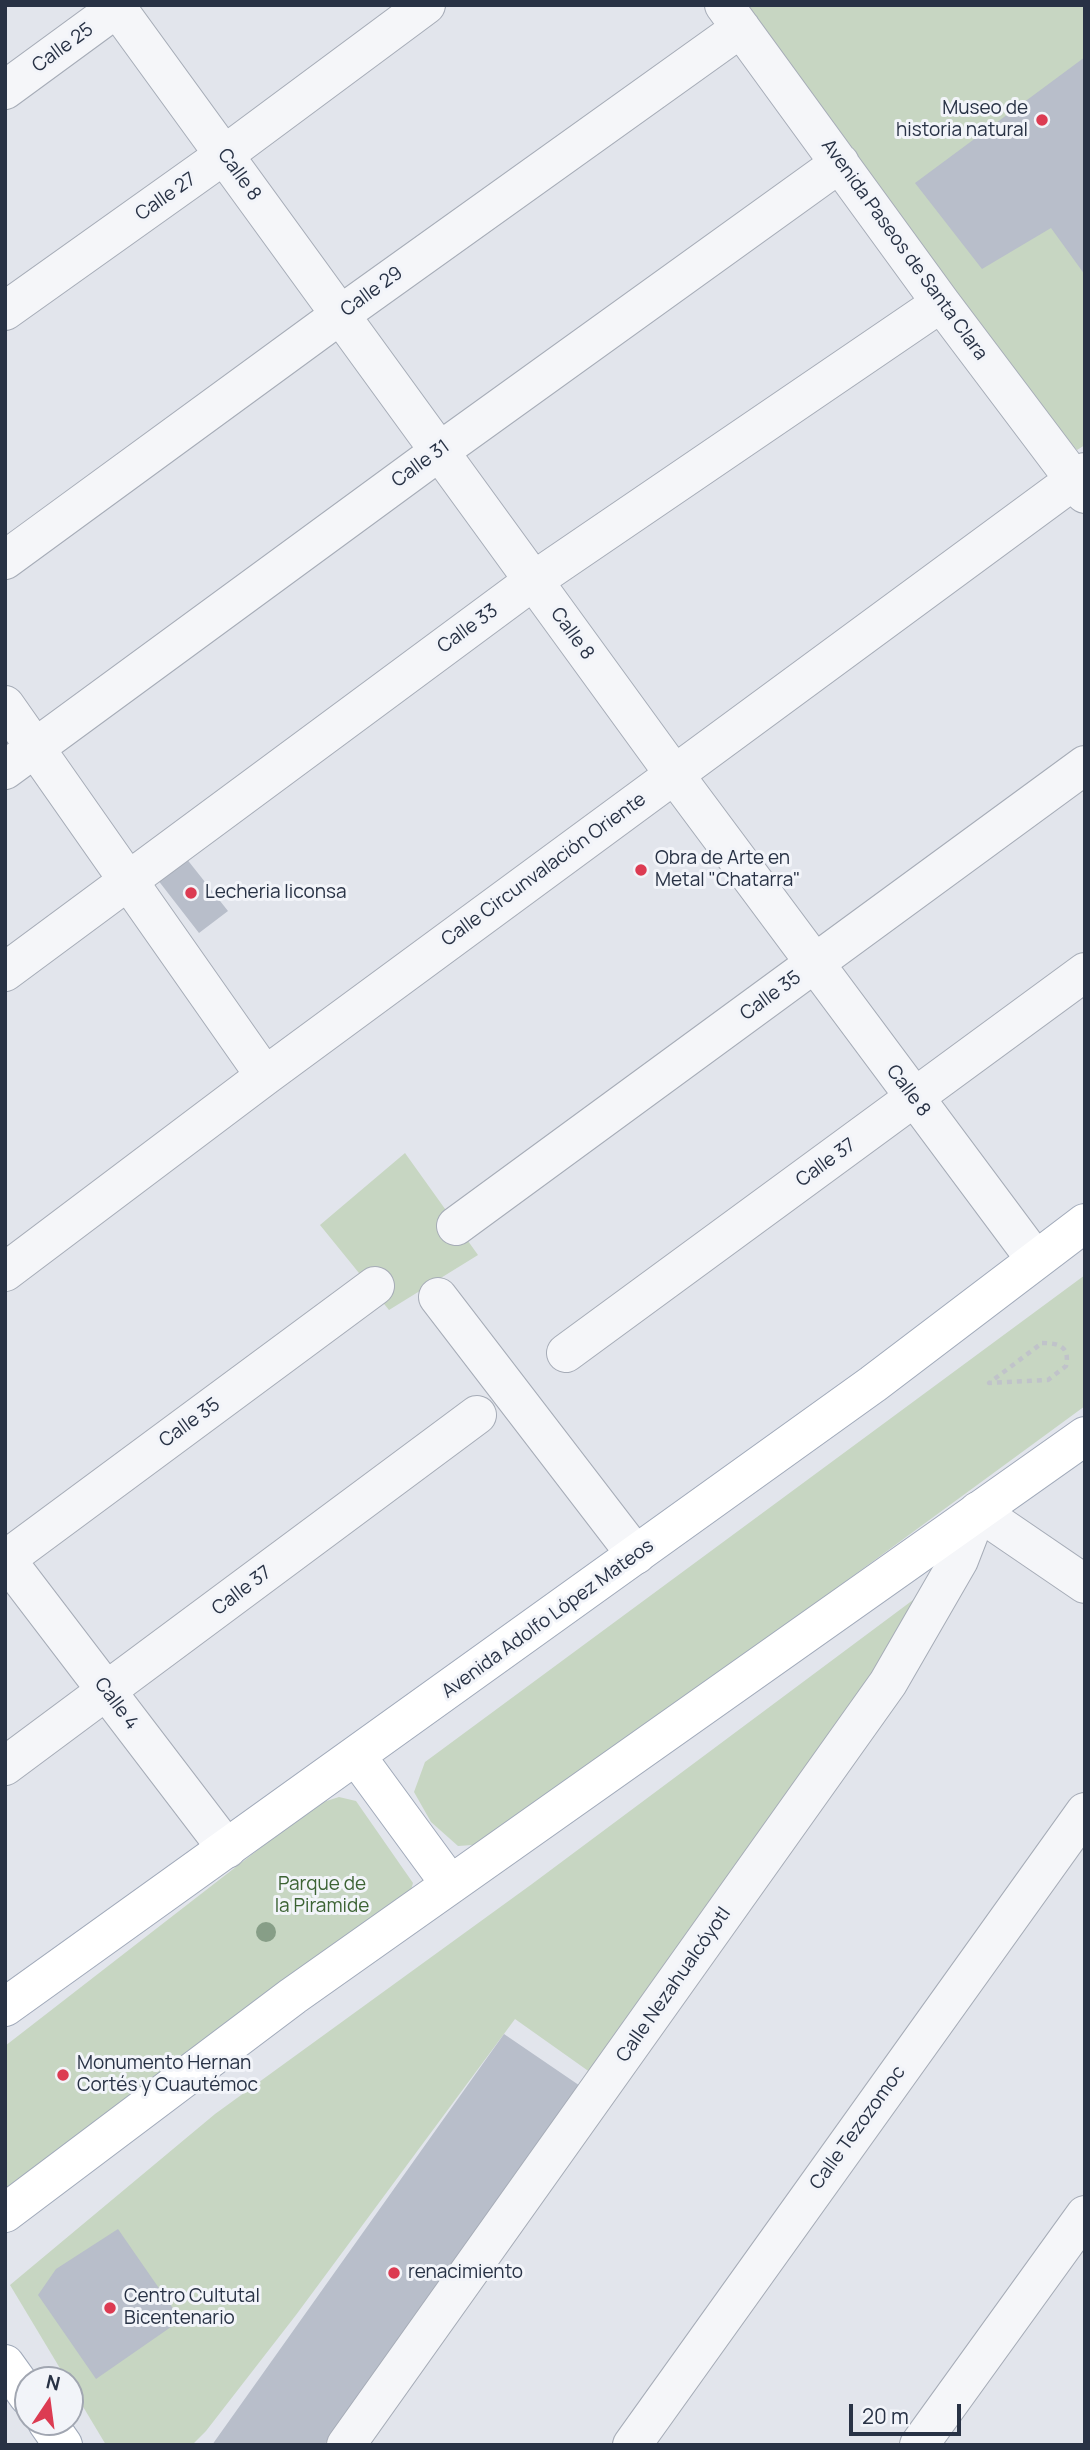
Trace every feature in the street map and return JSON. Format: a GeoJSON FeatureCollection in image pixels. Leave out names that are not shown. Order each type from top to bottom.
{"type":"FeatureCollection","features":[{"type":"Feature","properties":{"kind":"main road","name":"Avenida Adolfo López Mateos"},"geometry":{"type":"LineString","coordinates":[[5,2007],[357,1757],[873,1384],[1085,1223]]}},
{"type":"Feature","properties":{"kind":"main road"},"geometry":{"type":"LineString","coordinates":[[5,2213],[293,1996],[1085,1436]]}},
{"type":"Feature","properties":{"kind":"main road"},"geometry":{"type":"LineString","coordinates":[[357,1757],[450,1884]]}},
{"type":"Feature","properties":{"kind":"main road"},"geometry":{"type":"LineString","coordinates":[[5,2191],[45,2183]]}},
{"type":"Feature","properties":{"kind":"street","name":"Calle 27"},"geometry":{"type":"LineString","coordinates":[[5,311],[224,155],[426,5]]}},
{"type":"Feature","properties":{"kind":"street","name":"Calle 8"},"geometry":{"type":"LineString","coordinates":[[118,6],[674,774],[1035,1259]]}},
{"type":"Feature","properties":{"kind":"street","name":"Calle 25"},"geometry":{"type":"LineString","coordinates":[[5,90],[118,6]]}},
{"type":"Feature","properties":{"kind":"street","name":"Avenida Paseos de Santa Clara"},"geometry":{"type":"LineString","coordinates":[[732,17],[941,303],[1081,482]]}},
{"type":"Feature","properties":{"kind":"street","name":"Calle 29"},"geometry":{"type":"LineString","coordinates":[[5,560],[340,315],[732,17]]}},
{"type":"Feature","properties":{"kind":"street","name":"Calle 31"},"geometry":{"type":"LineString","coordinates":[[20,758],[840,163]]}},
{"type":"Feature","properties":{"kind":"street","name":"Calle 33"},"geometry":{"type":"LineString","coordinates":[[5,972],[533,581],[941,303]]}},
{"type":"Feature","properties":{"kind":"street","name":"Calle Circunvalación Oriente"},"geometry":{"type":"LineString","coordinates":[[5,1272],[674,774],[1081,482]]}},
{"type":"Feature","properties":{"kind":"street"},"geometry":{"type":"LineString","coordinates":[[5,705],[20,758],[127,881],[265,1076]]}},
{"type":"Feature","properties":{"kind":"street","name":"Calle 35"},"geometry":{"type":"LineString","coordinates":[[456,1226],[1085,765]]}},
{"type":"Feature","properties":{"kind":"street","name":"Calle 37"},"geometry":{"type":"LineString","coordinates":[[566,1353],[1085,972]]}},
{"type":"Feature","properties":{"kind":"street","name":"Calle 35"},"geometry":{"type":"LineString","coordinates":[[6,1559],[375,1286]]}},
{"type":"Feature","properties":{"kind":"street"},"geometry":{"type":"LineString","coordinates":[[438,1297],[636,1555]]}},
{"type":"Feature","properties":{"kind":"street","name":"Calle 37"},"geometry":{"type":"LineString","coordinates":[[5,1766],[477,1415]]}},
{"type":"Feature","properties":{"kind":"street"},"geometry":{"type":"LineString","coordinates":[[978,1511],[1085,1584]]}},
{"type":"Feature","properties":{"kind":"street","name":"Calle Nezahualcóyotl"},"geometry":{"type":"LineString","coordinates":[[346,2445],[888,1683],[959,1560],[978,1511]]}},
{"type":"Feature","properties":{"kind":"street","name":"Calle 4"},"geometry":{"type":"LineString","coordinates":[[6,1559],[227,1849]]}},
{"type":"Feature","properties":{"kind":"street","name":"Calle Tezozomoc"},"geometry":{"type":"LineString","coordinates":[[632,2445],[1085,1812]]}},
{"type":"Feature","properties":{"kind":"street"},"geometry":{"type":"LineString","coordinates":[[919,2445],[1085,2215]]}},
{"type":"Feature","properties":{"kind":"path"},"geometry":{"type":"LineString","coordinates":[[1042,1343],[1056,1343],[1065,1349],[1068,1357],[1066,1366],[1048,1380],[989,1383],[1042,1343]]}},
{"type":"Feature","properties":{"kind":"green space"},"geometry":{"type":"Polygon","coordinates":[[[734,5],[1085,5],[1085,445],[1077,450],[935,282],[734,5]]]}},
{"type":"Feature","properties":{"kind":"green space"},"geometry":{"type":"Polygon","coordinates":[[[405,1153],[478,1255],[389,1310],[320,1225],[405,1153]]]}},
{"type":"Feature","properties":{"kind":"green space"},"geometry":{"type":"Polygon","coordinates":[[[1085,1275],[1085,1406],[487,1844],[458,1846],[431,1822],[414,1792],[425,1762],[1085,1275]]]}},
{"type":"Feature","properties":{"kind":"green space"},"geometry":{"type":"Polygon","coordinates":[[[917,1597],[938,1606],[594,2075],[515,2019],[296,2315],[206,2431],[192,2445],[106,2445],[84,2408],[84,2366],[59,2366],[10,2285],[215,2114],[532,1884],[917,1597]]]}},
{"type":"Feature","properties":{"kind":"green space","name":"Parque de la Piramide"},"geometry":{"type":"Polygon","coordinates":[[[339,1797],[356,1801],[413,1883],[398,1936],[33,2189],[5,2187],[5,2046],[317,1804],[339,1797]]]}},
{"type":"Feature","properties":{"kind":"building","name":"Museo de historia natural"},"geometry":{"type":"Polygon","coordinates":[[[1085,57],[1085,275],[1051,228],[982,269],[915,183],[1085,57]]]}},
{"type":"Feature","properties":{"kind":"building","name":"Lecheria liconsa"},"geometry":{"type":"Polygon","coordinates":[[[182,853],[228,911],[199,933],[154,875],[182,853]]]}},
{"type":"Feature","properties":{"kind":"building","name":"renacimiento"},"geometry":{"type":"Polygon","coordinates":[[[504,2034],[589,2092],[324,2445],[212,2445],[504,2034]]]}},
{"type":"Feature","properties":{"kind":"building","name":"Centro Cultutal Bicentenario"},"geometry":{"type":"Polygon","coordinates":[[[118,2229],[181,2320],[96,2379],[38,2295],[56,2269],[118,2229]]]}},
{"type":"Feature","properties":{"kind":"place","name":"Museo de historia natural"},"geometry":{"type":"Point","coordinates":[1042,120]}},
{"type":"Feature","properties":{"kind":"place","name":"Obra de Arte en Metal \"Chatarra\""},"geometry":{"type":"Point","coordinates":[641,870]}},
{"type":"Feature","properties":{"kind":"place","name":"Lecheria liconsa"},"geometry":{"type":"Point","coordinates":[191,893]}},
{"type":"Feature","properties":{"kind":"place","name":"Monumento Hernan Cortés y Cuautémoc"},"geometry":{"type":"Point","coordinates":[63,2075]}},
{"type":"Feature","properties":{"kind":"place","name":"renacimiento"},"geometry":{"type":"Point","coordinates":[394,2273]}},
{"type":"Feature","properties":{"kind":"place","name":"Centro Cultutal Bicentenario"},"geometry":{"type":"Point","coordinates":[110,2308]}}]}
